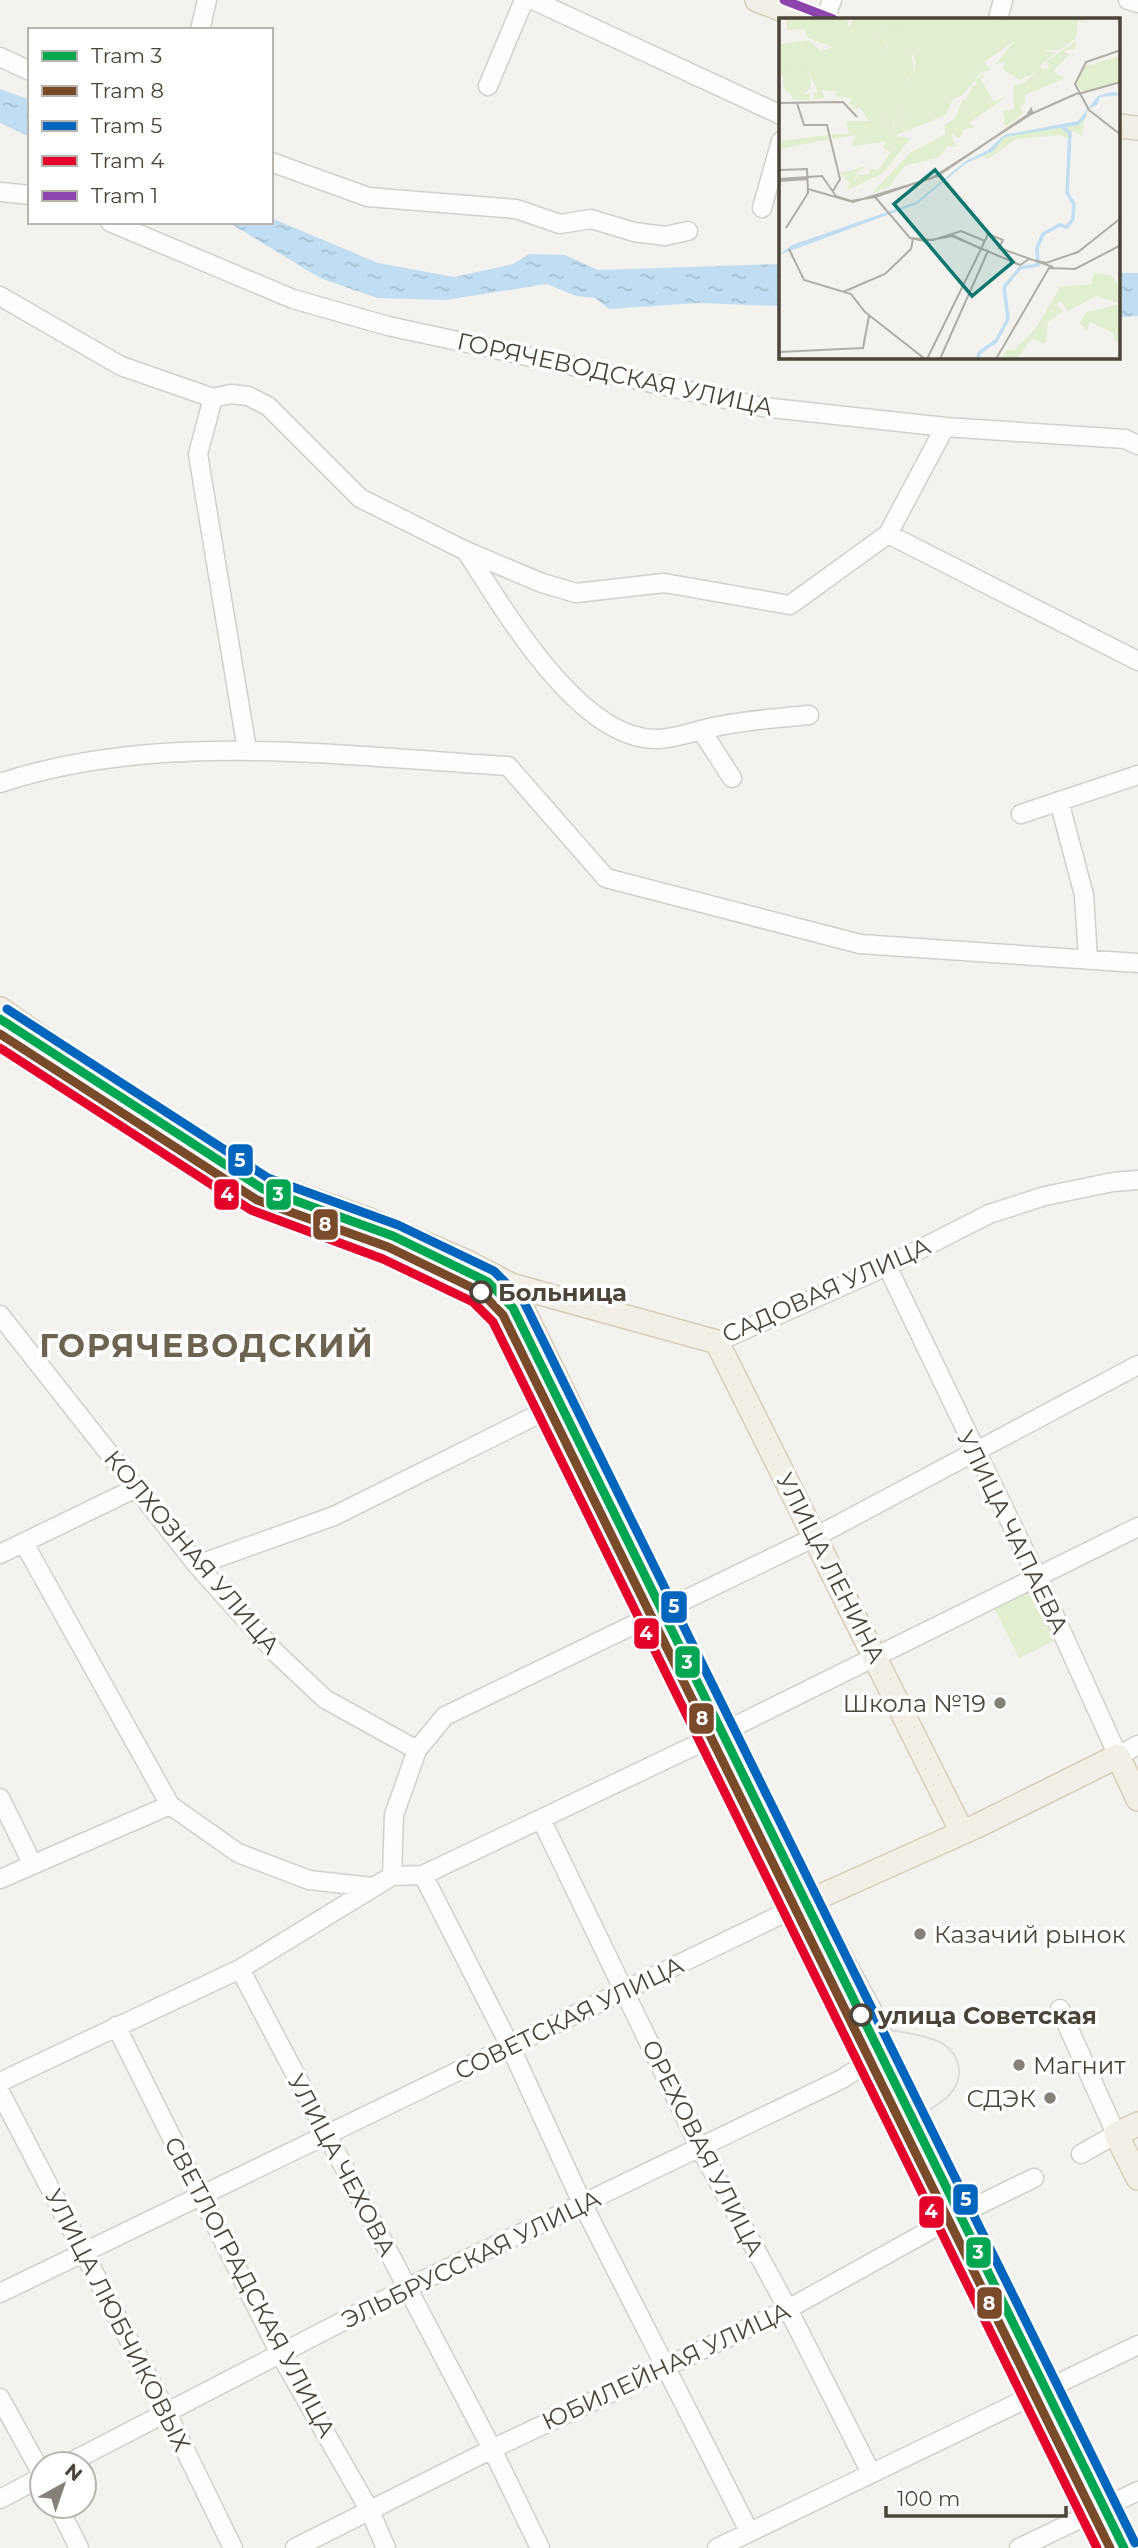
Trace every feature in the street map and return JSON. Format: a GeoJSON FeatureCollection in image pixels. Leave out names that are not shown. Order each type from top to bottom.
{"type":"FeatureCollection","features":[{"type":"Feature","properties":{"kind":"main road"},"geometry":{"type":"LineString","coordinates":[[757,0],[804,18]]}},
{"type":"Feature","properties":{"kind":"main road"},"geometry":{"type":"LineString","coordinates":[[1120,126],[1138,128]]}},
{"type":"Feature","properties":{"kind":"main road","name":"САДОВАЯ УЛИЦА"},"geometry":{"type":"LineString","coordinates":[[0,1009],[143,1109],[258,1181],[367,1219],[465,1261],[511,1285],[717,1342]]}},
{"type":"Feature","properties":{"kind":"main road"},"geometry":{"type":"LineString","coordinates":[[511,1285],[567,1400],[719,1734],[803,1903]]}},
{"type":"Feature","properties":{"kind":"main road","name":"УЛИЦА ЛЕНИНА"},"geometry":{"type":"LineString","coordinates":[[717,1342],[962,1832]]}},
{"type":"Feature","properties":{"kind":"main road","name":"УЛИЦА ЧАПАЕВА"},"geometry":{"type":"LineString","coordinates":[[1128,1751],[1138,1799]]}},
{"type":"Feature","properties":{"kind":"main road","name":"СОВЕТСКАЯ УЛИЦА"},"geometry":{"type":"LineString","coordinates":[[803,1903],[962,1832],[1128,1751]]}},
{"type":"Feature","properties":{"kind":"main road"},"geometry":{"type":"LineString","coordinates":[[1138,2124],[1116,2134],[1138,2178]]}},
{"type":"Feature","properties":{"kind":"street"},"geometry":{"type":"LineString","coordinates":[[201,28],[208,0]]}},
{"type":"Feature","properties":{"kind":"street"},"geometry":{"type":"LineString","coordinates":[[488,86],[524,0]]}},
{"type":"Feature","properties":{"kind":"street"},"geometry":{"type":"LineString","coordinates":[[533,0],[779,114]]}},
{"type":"Feature","properties":{"kind":"street"},"geometry":{"type":"LineString","coordinates":[[825,18],[832,0]]}},
{"type":"Feature","properties":{"kind":"street"},"geometry":{"type":"LineString","coordinates":[[998,18],[1003,0]]}},
{"type":"Feature","properties":{"kind":"street"},"geometry":{"type":"LineString","coordinates":[[1128,0],[1138,4]]}},
{"type":"Feature","properties":{"kind":"street"},"geometry":{"type":"LineString","coordinates":[[0,57],[28,70]]}},
{"type":"Feature","properties":{"kind":"street"},"geometry":{"type":"LineString","coordinates":[[762,208],[779,148]]}},
{"type":"Feature","properties":{"kind":"street"},"geometry":{"type":"LineString","coordinates":[[273,163],[368,197],[516,209],[560,225],[591,219],[634,232],[665,236],[688,231]]}},
{"type":"Feature","properties":{"kind":"street"},"geometry":{"type":"LineString","coordinates":[[0,192],[28,195]]}},
{"type":"Feature","properties":{"kind":"street","name":"ГОРЯЧЕВОДСКАЯ УЛИЦА"},"geometry":{"type":"LineString","coordinates":[[115,224],[293,299],[388,326],[763,407],[945,427],[1125,439],[1138,445]]}},
{"type":"Feature","properties":{"kind":"street"},"geometry":{"type":"LineString","coordinates":[[0,296],[121,366],[213,398],[239,395],[268,406],[360,498],[466,551],[542,583],[576,593],[664,583],[790,605],[888,534],[945,427]]}},
{"type":"Feature","properties":{"kind":"street"},"geometry":{"type":"LineString","coordinates":[[213,398],[198,454],[247,750]]}},
{"type":"Feature","properties":{"kind":"street"},"geometry":{"type":"LineString","coordinates":[[888,534],[1138,661]]}},
{"type":"Feature","properties":{"kind":"street"},"geometry":{"type":"LineString","coordinates":[[466,551],[527,645],[590,712],[622,733],[657,739],[809,715]]}},
{"type":"Feature","properties":{"kind":"street"},"geometry":{"type":"LineString","coordinates":[[701,730],[732,779]]}},
{"type":"Feature","properties":{"kind":"street"},"geometry":{"type":"LineString","coordinates":[[0,783],[44,768],[158,755],[247,750],[508,766],[606,878],[860,944],[1138,963]]}},
{"type":"Feature","properties":{"kind":"street"},"geometry":{"type":"LineString","coordinates":[[1021,814],[1138,775]]}},
{"type":"Feature","properties":{"kind":"street"},"geometry":{"type":"LineString","coordinates":[[1059,801],[1084,895],[1088,959]]}},
{"type":"Feature","properties":{"kind":"street","name":"САДОВАЯ УЛИЦА"},"geometry":{"type":"LineString","coordinates":[[717,1342],[887,1266],[989,1214],[1045,1196],[1112,1182],[1138,1181]]}},
{"type":"Feature","properties":{"kind":"street","name":"УЛИЦА ЧАПАЕВА"},"geometry":{"type":"LineString","coordinates":[[887,1266],[1036,1575],[1128,1751]]}},
{"type":"Feature","properties":{"kind":"street","name":"КОЛХОЗНАЯ УЛИЦА"},"geometry":{"type":"LineString","coordinates":[[0,1315],[197,1564],[275,1653],[325,1699],[417,1750]]}},
{"type":"Feature","properties":{"kind":"street"},"geometry":{"type":"LineString","coordinates":[[391,1876],[394,1815],[417,1750],[445,1716],[813,1538],[1138,1365]]}},
{"type":"Feature","properties":{"kind":"street"},"geometry":{"type":"LineString","coordinates":[[197,1564],[334,1516],[567,1400]]}},
{"type":"Feature","properties":{"kind":"street"},"geometry":{"type":"LineString","coordinates":[[0,1554],[25,1545],[136,1488]]}},
{"type":"Feature","properties":{"kind":"street"},"geometry":{"type":"LineString","coordinates":[[0,2082],[240,1969],[391,1876],[423,1875],[719,1734],[1036,1575],[1138,1527]]}},
{"type":"Feature","properties":{"kind":"street"},"geometry":{"type":"LineString","coordinates":[[25,1545],[170,1805],[238,1853],[309,1880],[372,1887]]}},
{"type":"Feature","properties":{"kind":"street"},"geometry":{"type":"LineString","coordinates":[[0,1798],[32,1863]]}},
{"type":"Feature","properties":{"kind":"street"},"geometry":{"type":"LineString","coordinates":[[0,1879],[170,1805]]}},
{"type":"Feature","properties":{"kind":"street","name":"ОРЕХОВАЯ УЛИЦА"},"geometry":{"type":"LineString","coordinates":[[541,1819],[700,2148],[788,2309],[872,2473]]}},
{"type":"Feature","properties":{"kind":"street"},"geometry":{"type":"LineString","coordinates":[[423,1875],[510,2046],[583,2205],[749,2531]]}},
{"type":"Feature","properties":{"kind":"street"},"geometry":{"type":"LineString","coordinates":[[803,1903],[821,1916],[881,2026],[876,2057],[1122,2548]]}},
{"type":"Feature","properties":{"kind":"street","name":"СОВЕТСКАЯ УЛИЦА"},"geometry":{"type":"LineString","coordinates":[[0,2293],[803,1903]]}},
{"type":"Feature","properties":{"kind":"street","name":"УЛИЦА ЧЕХОВА"},"geometry":{"type":"LineString","coordinates":[[240,1969],[492,2449],[540,2548]]}},
{"type":"Feature","properties":{"kind":"street"},"geometry":{"type":"LineString","coordinates":[[1060,2009],[1116,2134],[1081,2154]]}},
{"type":"Feature","properties":{"kind":"street","name":"СВЕТЛОГРАДСКАЯ УЛИЦА"},"geometry":{"type":"LineString","coordinates":[[116,2026],[281,2354],[370,2511],[386,2548]]}},
{"type":"Feature","properties":{"kind":"street","name":"ЭЛЬБРУССКАЯ УЛИЦА"},"geometry":{"type":"LineString","coordinates":[[93,2450],[407,2288],[842,2079],[876,2057]]}},
{"type":"Feature","properties":{"kind":"street","name":"УЛИЦА ЛЮБЧИКОВЫХ"},"geometry":{"type":"LineString","coordinates":[[0,2092],[166,2411],[233,2548]]}},
{"type":"Feature","properties":{"kind":"street","name":"ЮБИЛЕЙНАЯ УЛИЦА"},"geometry":{"type":"LineString","coordinates":[[295,2548],[665,2365],[788,2309],[955,2216],[1034,2178]]}},
{"type":"Feature","properties":{"kind":"street"},"geometry":{"type":"LineString","coordinates":[[717,2548],[1138,2345]]}},
{"type":"Feature","properties":{"kind":"street"},"geometry":{"type":"LineString","coordinates":[[0,2398],[28,2450]]}},
{"type":"Feature","properties":{"kind":"street"},"geometry":{"type":"LineString","coordinates":[[0,2499],[28,2483]]}},
{"type":"Feature","properties":{"kind":"street"},"geometry":{"type":"LineString","coordinates":[[1019,2548],[1138,2491]]}},
{"type":"Feature","properties":{"kind":"street"},"geometry":{"type":"LineString","coordinates":[[65,2520],[79,2548]]}},
{"type":"Feature","properties":{"kind":"green space"},"geometry":{"type":"Polygon","coordinates":[[[1031,1591],[1056,1640],[1019,1658],[995,1609],[1031,1591]]]}},
{"type":"Feature","properties":{"kind":"water"},"geometry":{"type":"Polygon","coordinates":[[[0,89],[28,99],[28,136],[0,123],[0,89]]]}},
{"type":"Feature","properties":{"kind":"water"},"geometry":{"type":"Polygon","coordinates":[[[273,219],[378,263],[454,277],[513,264],[529,254],[565,255],[598,270],[779,264],[779,306],[699,303],[609,309],[595,298],[576,296],[547,284],[446,300],[377,298],[320,278],[231,224],[273,224],[273,219]]]}},
{"type":"Feature","properties":{"kind":"water"},"geometry":{"type":"Polygon","coordinates":[[[1120,273],[1138,273],[1138,316],[1120,317],[1120,273]]]}},
{"type":"Feature","properties":{"kind":"tram line","name":"1"},"geometry":{"type":"LineString","coordinates":[[784,0],[830,18]]}},
{"type":"Feature","properties":{"kind":"tram line","name":"5"},"geometry":{"type":"LineString","coordinates":[[7,1009],[268,1178],[398,1225],[494,1271],[523,1300],[1135,2543]]}},
{"type":"Feature","properties":{"kind":"tram line","name":"3"},"geometry":{"type":"LineString","coordinates":[[0,1019],[263,1189],[393,1236],[488,1282],[513,1308],[1124,2548]]}},
{"type":"Feature","properties":{"kind":"tram line","name":"8"},"geometry":{"type":"LineString","coordinates":[[0,1034],[257,1200],[388,1247],[481,1292],[503,1315],[1110,2548]]}},
{"type":"Feature","properties":{"kind":"tram line","name":"4"},"geometry":{"type":"LineString","coordinates":[[0,1048],[251,1210],[383,1259],[473,1302],[493,1322],[1097,2548]]}},
{"type":"Feature","properties":{"kind":"tram line"},"geometry":{"type":"LineString","coordinates":[[863,2022],[935,2040],[947,2046],[955,2056],[959,2070],[957,2084],[949,2095],[927,2111],[911,2108],[891,2094]]}},
{"type":"Feature","properties":{"kind":"place","name":"Больница"},"geometry":{"type":"Point","coordinates":[481,1292]}},
{"type":"Feature","properties":{"kind":"place","name":"Школа №19"},"geometry":{"type":"Point","coordinates":[1000,1703]}},
{"type":"Feature","properties":{"kind":"place","name":"Казачий рынок"},"geometry":{"type":"Point","coordinates":[920,1934]}},
{"type":"Feature","properties":{"kind":"place","name":"улица Советская"},"geometry":{"type":"Point","coordinates":[861,2015]}},
{"type":"Feature","properties":{"kind":"place","name":"Магнит"},"geometry":{"type":"Point","coordinates":[1019,2065]}},
{"type":"Feature","properties":{"kind":"place","name":"СДЭК"},"geometry":{"type":"Point","coordinates":[1050,2098]}},
{"type":"Feature","properties":{"kind":"district","name":"ГОРЯЧЕВОДСКИЙ"},"geometry":{"type":"Point","coordinates":[207,1345]}}]}
